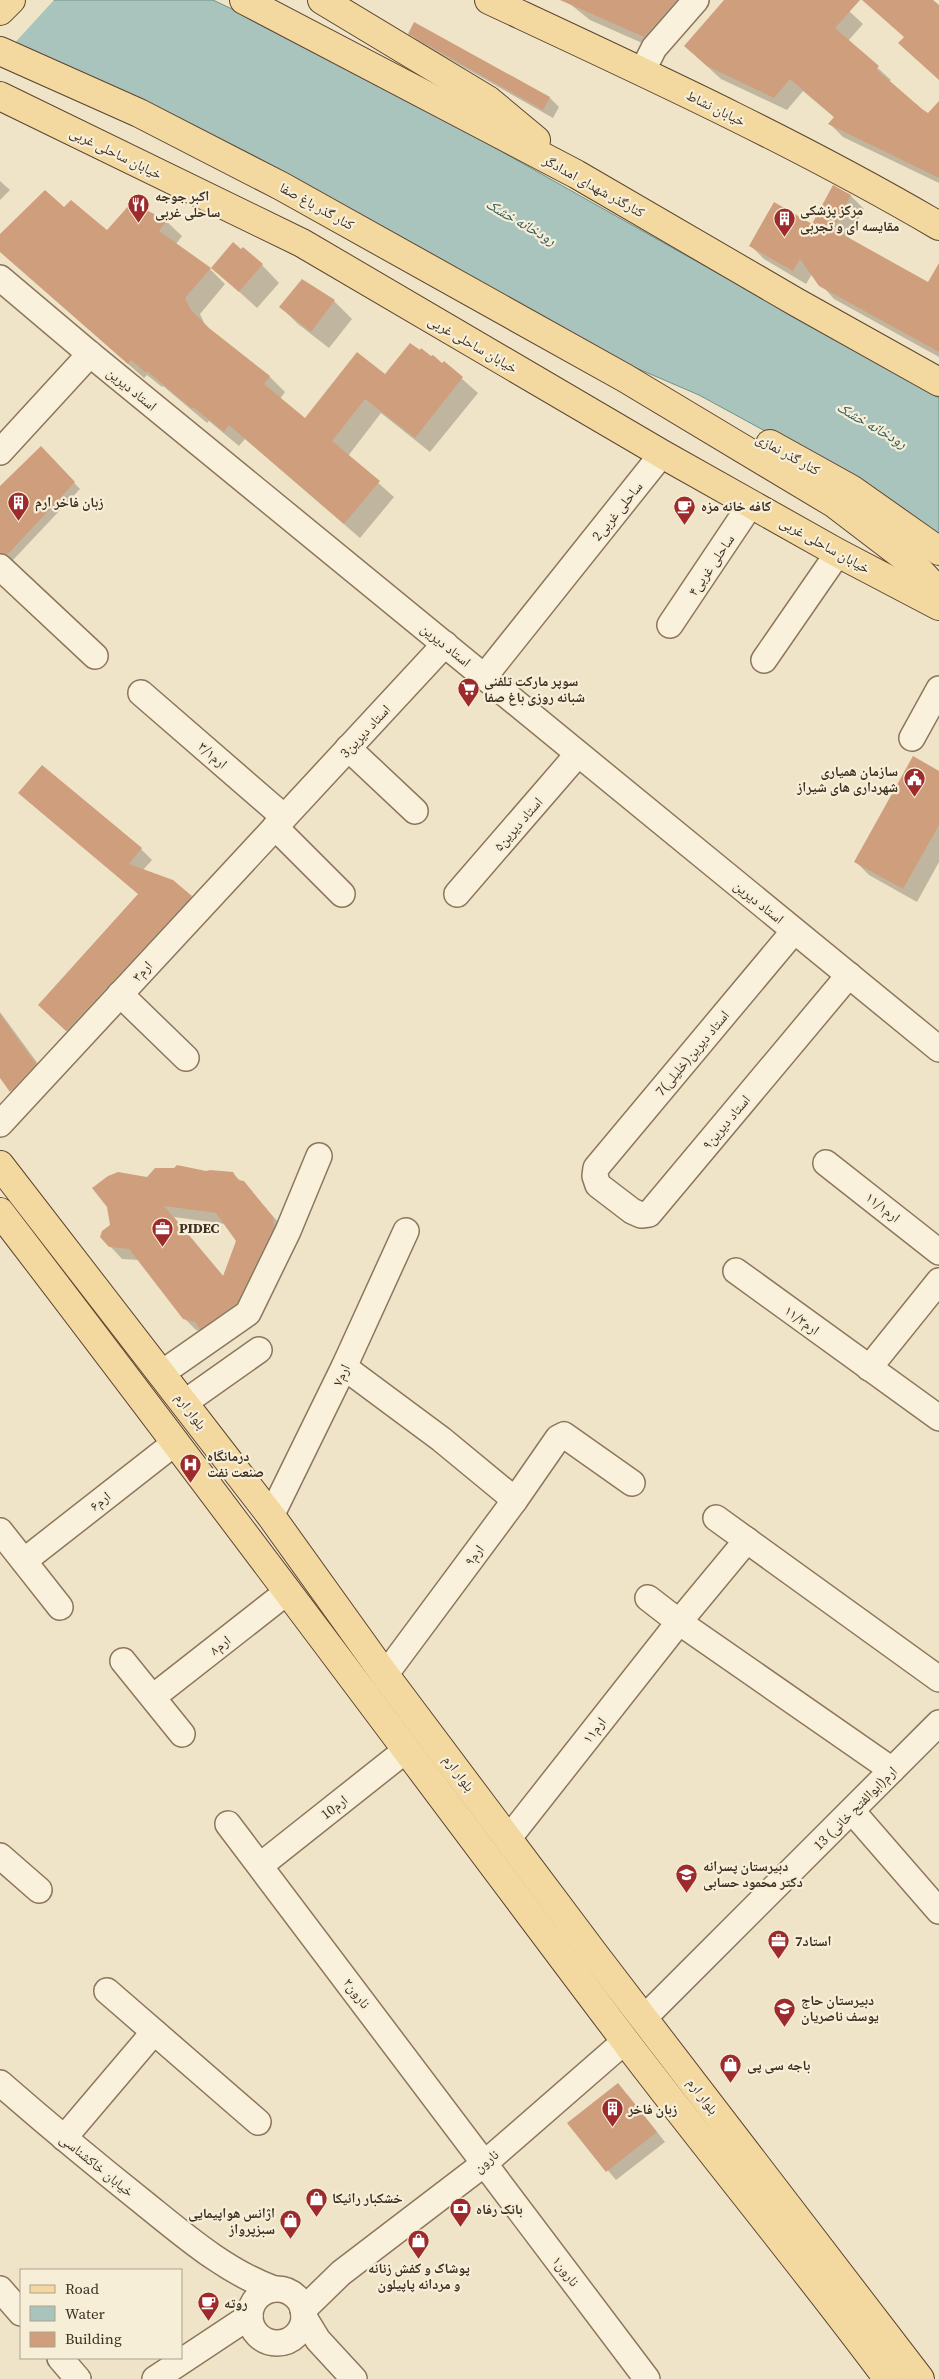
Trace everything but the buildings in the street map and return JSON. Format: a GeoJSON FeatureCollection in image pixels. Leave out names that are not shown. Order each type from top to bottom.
{"type":"FeatureCollection","features":[{"type":"Feature","properties":{"kind":"main road"},"geometry":{"type":"LineString","coordinates":[[0,12],[10,0]]}},
{"type":"Feature","properties":{"kind":"main road","name":"کنارگذر شهدای امدادگر"},"geometry":{"type":"LineString","coordinates":[[244,0],[576,174],[939,382]]}},
{"type":"Feature","properties":{"kind":"main road"},"geometry":{"type":"LineString","coordinates":[[322,0],[488,100],[576,174]]}},
{"type":"Feature","properties":{"kind":"main road","name":"خیابان نشاط"},"geometry":{"type":"LineString","coordinates":[[489,0],[739,119],[900,203],[939,226]]}},
{"type":"Feature","properties":{"kind":"main road","name":"کنار گذر باغ صفا"},"geometry":{"type":"LineString","coordinates":[[0,51],[140,113],[281,186],[625,378]]}},
{"type":"Feature","properties":{"kind":"main road","name":"خیابان ساحلی غربی"},"geometry":{"type":"LineString","coordinates":[[0,96],[302,243],[662,454],[838,553],[939,606]]}},
{"type":"Feature","properties":{"kind":"main road"},"geometry":{"type":"LineString","coordinates":[[0,120],[31,112]]}},
{"type":"Feature","properties":{"kind":"main road"},"geometry":{"type":"LineString","coordinates":[[625,378],[835,504],[912,562],[939,592]]}},
{"type":"Feature","properties":{"kind":"main road","name":"کنار گذر نمازی"},"geometry":{"type":"LineString","coordinates":[[625,378],[703,407],[852,489],[939,551]]}},
{"type":"Feature","properties":{"kind":"main road","name":"بلوار ارم"},"geometry":{"type":"LineString","coordinates":[[0,1165],[271,1516],[378,1666],[643,2019],[920,2379]]}},
{"type":"Feature","properties":{"kind":"main road","name":"بلوار ارم"},"geometry":{"type":"LineString","coordinates":[[0,1212],[176,1442],[347,1673],[625,2041],[888,2379]]}},
{"type":"Feature","properties":{"kind":"main road"},"geometry":{"type":"LineString","coordinates":[[347,1673],[378,1666]]}},
{"type":"Feature","properties":{"kind":"street"},"geometry":{"type":"LineString","coordinates":[[642,72],[654,48],[696,0]]}},
{"type":"Feature","properties":{"kind":"street","name":"استاد دیرین"},"geometry":{"type":"LineString","coordinates":[[0,278],[90,354],[939,1049]]}},
{"type":"Feature","properties":{"kind":"street"},"geometry":{"type":"LineString","coordinates":[[0,452],[90,354]]}},
{"type":"Feature","properties":{"kind":"street","name":"2ساحلی غربی"},"geometry":{"type":"LineString","coordinates":[[484,677],[662,454]]}},
{"type":"Feature","properties":{"kind":"street","name":"ساحلی غربی۴"},"geometry":{"type":"LineString","coordinates":[[670,625],[751,504]]}},
{"type":"Feature","properties":{"kind":"street"},"geometry":{"type":"LineString","coordinates":[[764,660],[838,553]]}},
{"type":"Feature","properties":{"kind":"street"},"geometry":{"type":"LineString","coordinates":[[0,567],[95,656]]}},
{"type":"Feature","properties":{"kind":"street","name":"3استاد دیرین"},"geometry":{"type":"LineString","coordinates":[[280,822],[445,644]]}},
{"type":"Feature","properties":{"kind":"street"},"geometry":{"type":"LineString","coordinates":[[912,738],[939,689]]}},
{"type":"Feature","properties":{"kind":"street","name":"۳/۱ارم"},"geometry":{"type":"LineString","coordinates":[[141,693],[280,822],[342,894]]}},
{"type":"Feature","properties":{"kind":"street"},"geometry":{"type":"LineString","coordinates":[[348,748],[415,811]]}},
{"type":"Feature","properties":{"kind":"street","name":"استاد دیرین۵"},"geometry":{"type":"LineString","coordinates":[[457,894],[578,754]]}},
{"type":"Feature","properties":{"kind":"street","name":"ارم۳"},"geometry":{"type":"LineString","coordinates":[[0,1124],[280,822]]}},
{"type":"Feature","properties":{"kind":"street","name":"7استاد دیرین(خلیلی)"},"geometry":{"type":"LineString","coordinates":[[595,1176],[596,1168],[794,931]]}},
{"type":"Feature","properties":{"kind":"street","name":"استاد دیرین۹"},"geometry":{"type":"LineString","coordinates":[[595,1176],[598,1186],[632,1211],[641,1215],[649,1214],[849,975]]}},
{"type":"Feature","properties":{"kind":"street"},"geometry":{"type":"LineString","coordinates":[[120,994],[186,1058]]}},
{"type":"Feature","properties":{"kind":"street"},"geometry":{"type":"LineString","coordinates":[[162,1373],[248,1313],[288,1231],[319,1156]]}},
{"type":"Feature","properties":{"kind":"street","name":"۱۱/۱ارم"},"geometry":{"type":"LineString","coordinates":[[826,1163],[939,1252]]}},
{"type":"Feature","properties":{"kind":"street","name":"ارم۷"},"geometry":{"type":"LineString","coordinates":[[271,1516],[344,1367],[406,1231]]}},
{"type":"Feature","properties":{"kind":"street","name":"۱۱/۳ارم"},"geometry":{"type":"LineString","coordinates":[[736,1271],[939,1418]]}},
{"type":"Feature","properties":{"kind":"street"},"geometry":{"type":"LineString","coordinates":[[869,1368],[939,1281]]}},
{"type":"Feature","properties":{"kind":"street"},"geometry":{"type":"LineString","coordinates":[[184,1403],[259,1350]]}},
{"type":"Feature","properties":{"kind":"street"},"geometry":{"type":"LineString","coordinates":[[344,1367],[441,1439],[515,1500]]}},
{"type":"Feature","properties":{"kind":"street","name":"ارم۹"},"geometry":{"type":"LineString","coordinates":[[378,1666],[515,1500],[558,1438],[564,1435],[632,1483]]}},
{"type":"Feature","properties":{"kind":"street","name":"ارم۶"},"geometry":{"type":"LineString","coordinates":[[24,1561],[176,1442]]}},
{"type":"Feature","properties":{"kind":"street"},"geometry":{"type":"LineString","coordinates":[[716,1518],[939,1679]]}},
{"type":"Feature","properties":{"kind":"street"},"geometry":{"type":"LineString","coordinates":[[0,1531],[60,1607]]}},
{"type":"Feature","properties":{"kind":"street","name":"ارم۱۱"},"geometry":{"type":"LineString","coordinates":[[508,1839],[679,1622],[747,1540]]}},
{"type":"Feature","properties":{"kind":"street","name":"ارم۸"},"geometry":{"type":"LineString","coordinates":[[153,1698],[287,1592]]}},
{"type":"Feature","properties":{"kind":"street"},"geometry":{"type":"LineString","coordinates":[[648,1598],[679,1622],[892,1770]]}},
{"type":"Feature","properties":{"kind":"street"},"geometry":{"type":"LineString","coordinates":[[123,1661],[182,1734]]}},
{"type":"Feature","properties":{"kind":"street","name":"13 ارم(ابوالفتح خانی)"},"geometry":{"type":"LineString","coordinates":[[643,2019],[939,1723]]}},
{"type":"Feature","properties":{"kind":"street","name":"ارم10"},"geometry":{"type":"LineString","coordinates":[[261,1865],[406,1750]]}},
{"type":"Feature","properties":{"kind":"street"},"geometry":{"type":"LineString","coordinates":[[852,1811],[939,1911]]}},
{"type":"Feature","properties":{"kind":"street","name":"نارون۲"},"geometry":{"type":"LineString","coordinates":[[228,1824],[261,1865],[485,2163]]}},
{"type":"Feature","properties":{"kind":"street"},"geometry":{"type":"LineString","coordinates":[[0,1856],[39,1890]]}},
{"type":"Feature","properties":{"kind":"street"},"geometry":{"type":"LineString","coordinates":[[107,1991],[258,2122]]}},
{"type":"Feature","properties":{"kind":"street"},"geometry":{"type":"LineString","coordinates":[[64,2138],[154,2032]]}},
{"type":"Feature","properties":{"kind":"street","name":"نارون"},"geometry":{"type":"LineString","coordinates":[[293,2302],[341,2273],[485,2163],[625,2041]]}},
{"type":"Feature","properties":{"kind":"street","name":"خیابان خاکشناسی"},"geometry":{"type":"LineString","coordinates":[[0,2083],[64,2138],[196,2244],[241,2275],[293,2302]]}},
{"type":"Feature","properties":{"kind":"street","name":"نارون۱"},"geometry":{"type":"LineString","coordinates":[[485,2163],[647,2379]]}},
{"type":"Feature","properties":{"kind":"street","name":"خیابان خاکشناسی"},"geometry":{"type":"LineString","coordinates":[[196,2244],[226,2276],[250,2312]]}},
{"type":"Feature","properties":{"kind":"street"},"geometry":{"type":"LineString","coordinates":[[0,2289],[20,2312]]}},
{"type":"Feature","properties":{"kind":"street"},"geometry":{"type":"LineString","coordinates":[[155,2379],[202,2348],[250,2312],[259,2296],[293,2302],[318,2340],[354,2379]]}},
{"type":"Feature","properties":{"kind":"street"},"geometry":{"type":"LineString","coordinates":[[250,2312],[253,2329],[274,2341],[297,2335],[293,2302]]}},
{"type":"Feature","properties":{"kind":"street"},"geometry":{"type":"LineString","coordinates":[[202,2348],[235,2337],[300,2346],[317,2355],[349,2379]]}},
{"type":"Feature","properties":{"kind":"street"},"geometry":{"type":"LineString","coordinates":[[61,2359],[78,2379]]}},
{"type":"Feature","properties":{"kind":"water","name":"رودخانه خشک"},"geometry":{"type":"Polygon","coordinates":[[[0,0],[213,0],[272,28],[474,136],[939,398],[939,536],[864,485],[699,395],[620,361],[158,107],[0,39],[0,0]]]}},
{"type":"Feature","properties":{"kind":"pier"},"geometry":{"type":"Polygon","coordinates":[[[0,0],[54,0],[12,46],[0,41],[0,0]]]}},
{"type":"Feature","properties":{"kind":"place","name":"اکبر جوجه ساحلی غربی"},"geometry":{"type":"Point","coordinates":[139,223]}},
{"type":"Feature","properties":{"kind":"place","name":"مرکز پزشکی مقایسه ای و تجربی"},"geometry":{"type":"Point","coordinates":[784,237]}},
{"type":"Feature","properties":{"kind":"place","name":"زبان فاخر ارم"},"geometry":{"type":"Point","coordinates":[19,521]}},
{"type":"Feature","properties":{"kind":"place","name":"کافه خانه مزه"},"geometry":{"type":"Point","coordinates":[685,525]}},
{"type":"Feature","properties":{"kind":"place","name":"سوپر مارکت تلفنی شبانه روزی باغ صفا"},"geometry":{"type":"Point","coordinates":[468,708]}},
{"type":"Feature","properties":{"kind":"place","name":"سازمان همیاری شهرداری های شیراز"},"geometry":{"type":"Point","coordinates":[914,798]}},
{"type":"Feature","properties":{"kind":"place","name":"PIDEC"},"geometry":{"type":"Point","coordinates":[163,1247]}},
{"type":"Feature","properties":{"kind":"place","name":"درمانگاه صنعت نفت"},"geometry":{"type":"Point","coordinates":[191,1483]}},
{"type":"Feature","properties":{"kind":"place","name":"دبیرستان پسرانه دکتر محمود حسابی"},"geometry":{"type":"Point","coordinates":[687,1893]}},
{"type":"Feature","properties":{"kind":"place","name":"7استاد"},"geometry":{"type":"Point","coordinates":[779,1960]}},
{"type":"Feature","properties":{"kind":"place","name":"دبیرستان حاج یوسف ناصریان"},"geometry":{"type":"Point","coordinates":[785,2027]}},
{"type":"Feature","properties":{"kind":"place","name":"باجه سی پی"},"geometry":{"type":"Point","coordinates":[731,2084]}},
{"type":"Feature","properties":{"kind":"place","name":"زبان فاخر"},"geometry":{"type":"Point","coordinates":[612,2128]}},
{"type":"Feature","properties":{"kind":"place","name":"خشکبار رائیکا"},"geometry":{"type":"Point","coordinates":[316,2217]}},
{"type":"Feature","properties":{"kind":"place","name":"بانک رفاه"},"geometry":{"type":"Point","coordinates":[460,2228]}},
{"type":"Feature","properties":{"kind":"place","name":"اژانس هواپیمایی سبزپرواز"},"geometry":{"type":"Point","coordinates":[291,2240]}},
{"type":"Feature","properties":{"kind":"place","name":"پوشاک و کفش زنانه و مردانه پاپیلون"},"geometry":{"type":"Point","coordinates":[419,2259]}},
{"type":"Feature","properties":{"kind":"place","name":"روته"},"geometry":{"type":"Point","coordinates":[208,2322]}}]}
